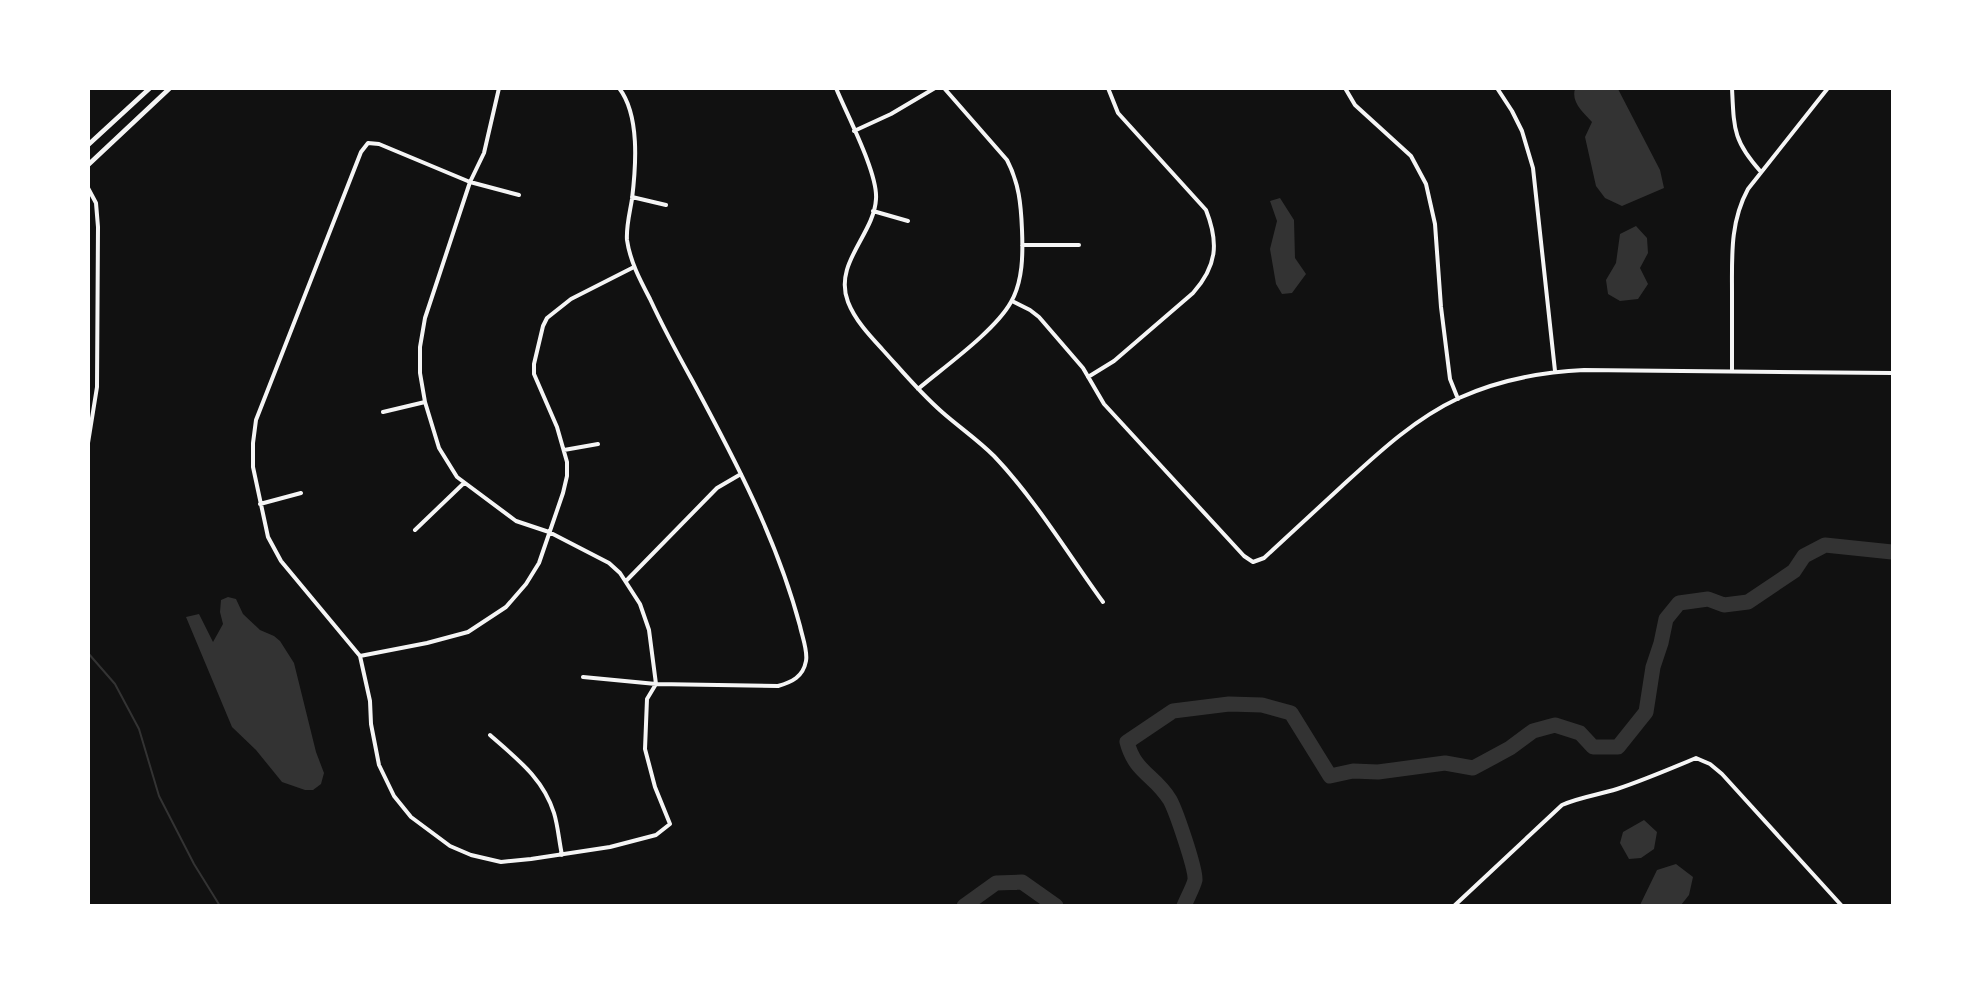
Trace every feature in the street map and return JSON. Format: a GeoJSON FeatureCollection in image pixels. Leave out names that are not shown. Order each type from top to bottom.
{"type":"FeatureCollection","features":[{"type":"Feature","properties":{"kind":"main road"},"geometry":{"type":"LineString","coordinates":[[88,145],[150,88]]}},
{"type":"Feature","properties":{"kind":"main road"},"geometry":{"type":"LineString","coordinates":[[88,165],[170,88]]}},
{"type":"Feature","properties":{"kind":"street"},"geometry":{"type":"LineString","coordinates":[[499,88],[484,153],[470,182],[425,318],[420,347],[420,373],[425,402],[439,447],[457,477],[516,521],[549,532],[609,563],[626,581],[640,604],[649,630],[656,684],[647,699],[645,750],[655,787],[670,824],[656,835],[610,847],[501,862],[471,855],[450,846],[411,817],[394,796],[379,765],[371,724],[370,701],[360,656],[281,561],[268,537],[253,467],[252,443],[256,420],[361,152],[368,143],[379,144],[470,182],[519,195]]}},
{"type":"Feature","properties":{"kind":"street"},"geometry":{"type":"LineString","coordinates":[[583,676],[656,684],[778,686],[792,682],[801,675],[807,658],[784,573],[741,474],[665,331],[634,267],[627,240],[632,197],[634,125],[619,88]]}},
{"type":"Feature","properties":{"kind":"street"},"geometry":{"type":"LineString","coordinates":[[836,88],[874,177],[876,199],[873,211],[846,271],[847,300],[866,331],[918,389],[992,454],[1014,478],[1103,602]]}},
{"type":"Feature","properties":{"kind":"street"},"geometry":{"type":"LineString","coordinates":[[854,131],[891,114],[935,88]]}},
{"type":"Feature","properties":{"kind":"street"},"geometry":{"type":"LineString","coordinates":[[918,389],[989,329],[1012,301],[1022,265],[1019,188],[1011,166],[944,88]]}},
{"type":"Feature","properties":{"kind":"street"},"geometry":{"type":"LineString","coordinates":[[1088,377],[1114,361],[1193,293],[1204,281],[1213,260],[1214,251],[1213,227],[1206,210],[1123,119],[1113,104],[1108,88]]}},
{"type":"Feature","properties":{"kind":"street"},"geometry":{"type":"LineString","coordinates":[[1345,88],[1355,105],[1373,124],[1411,156],[1426,184],[1435,224],[1441,307],[1450,380],[1458,399]]}},
{"type":"Feature","properties":{"kind":"street"},"geometry":{"type":"LineString","coordinates":[[1497,88],[1522,131],[1533,168],[1555,371]]}},
{"type":"Feature","properties":{"kind":"street"},"geometry":{"type":"LineString","coordinates":[[1732,88],[1733,123],[1737,140],[1745,154],[1761,172]]}},
{"type":"Feature","properties":{"kind":"street"},"geometry":{"type":"LineString","coordinates":[[1732,371],[1732,249],[1734,224],[1739,204],[1761,172],[1828,88]]}},
{"type":"Feature","properties":{"kind":"street"},"geometry":{"type":"LineString","coordinates":[[88,188],[96,203],[98,213],[97,387],[88,443]]}},
{"type":"Feature","properties":{"kind":"street"},"geometry":{"type":"LineString","coordinates":[[632,197],[666,205]]}},
{"type":"Feature","properties":{"kind":"street"},"geometry":{"type":"LineString","coordinates":[[873,211],[908,221]]}},
{"type":"Feature","properties":{"kind":"street"},"geometry":{"type":"LineString","coordinates":[[1022,244],[1079,245]]}},
{"type":"Feature","properties":{"kind":"street"},"geometry":{"type":"LineString","coordinates":[[360,656],[427,643],[475,629],[506,607],[526,584],[539,563],[567,476],[567,462],[557,427],[534,374],[534,364],[543,326],[547,318],[571,299],[634,267]]}},
{"type":"Feature","properties":{"kind":"street"},"geometry":{"type":"LineString","coordinates":[[1012,301],[1039,317],[1083,368],[1104,404],[1244,556],[1253,562],[1264,558],[1399,435],[1458,399],[1485,387],[1522,376],[1555,371],[1893,373]]}},
{"type":"Feature","properties":{"kind":"street"},"geometry":{"type":"LineString","coordinates":[[88,310],[97,310]]}},
{"type":"Feature","properties":{"kind":"street"},"geometry":{"type":"LineString","coordinates":[[383,412],[425,402]]}},
{"type":"Feature","properties":{"kind":"street"},"geometry":{"type":"LineString","coordinates":[[564,450],[598,444]]}},
{"type":"Feature","properties":{"kind":"street"},"geometry":{"type":"LineString","coordinates":[[626,581],[717,488],[741,474]]}},
{"type":"Feature","properties":{"kind":"street"},"geometry":{"type":"LineString","coordinates":[[415,530],[464,483]]}},
{"type":"Feature","properties":{"kind":"street"},"geometry":{"type":"LineString","coordinates":[[260,504],[301,493]]}},
{"type":"Feature","properties":{"kind":"street"},"geometry":{"type":"LineString","coordinates":[[490,735],[531,770],[540,783],[554,813],[562,855]]}},
{"type":"Feature","properties":{"kind":"street"},"geometry":{"type":"LineString","coordinates":[[1454,906],[1562,805],[1579,797],[1603,793],[1641,781],[1696,758],[1710,764],[1722,774],[1842,906]]}},
{"type":"Feature","properties":{"kind":"shaded area"},"geometry":{"type":"Polygon","coordinates":[[[1575,89],[1618,89],[1660,170],[1664,188],[1622,206],[1605,198],[1596,186],[1585,137],[1592,122],[1576,103],[1575,89]]]}},
{"type":"Feature","properties":{"kind":"shaded area"},"geometry":{"type":"Polygon","coordinates":[[[1280,198],[1294,220],[1295,258],[1306,274],[1292,293],[1282,294],[1276,284],[1270,249],[1277,221],[1270,201],[1280,198]]]}},
{"type":"Feature","properties":{"kind":"shaded area"},"geometry":{"type":"Polygon","coordinates":[[[1636,226],[1647,238],[1648,253],[1640,268],[1648,284],[1638,299],[1620,301],[1608,294],[1606,280],[1616,263],[1620,234],[1636,226]]]}},
{"type":"Feature","properties":{"kind":"shaded area"},"geometry":{"type":"Polygon","coordinates":[[[228,597],[236,599],[243,614],[260,630],[280,641],[294,663],[316,752],[324,773],[321,784],[313,790],[305,790],[282,782],[256,750],[232,727],[186,617],[199,614],[213,642],[223,624],[220,612],[221,600],[228,597]]]}},
{"type":"Feature","properties":{"kind":"shaded area"},"geometry":{"type":"Polygon","coordinates":[[[1644,820],[1657,832],[1654,849],[1641,858],[1629,859],[1620,843],[1623,832],[1644,820]]]}},
{"type":"Feature","properties":{"kind":"shaded area"},"geometry":{"type":"Polygon","coordinates":[[[1676,864],[1693,877],[1689,895],[1681,905],[1640,905],[1657,870],[1676,864]]]}},
{"type":"Feature","properties":{"kind":"waterway"},"geometry":{"type":"LineString","coordinates":[[1184,906],[1195,880],[1181,827],[1170,800],[1135,761],[1127,742],[1173,711],[1229,704],[1262,705],[1291,713],[1330,776],[1353,771],[1378,772],[1445,763],[1473,768],[1510,748],[1533,731],[1555,725],[1580,733],[1593,747],[1618,747],[1646,712],[1653,667],[1666,619],[1679,603],[1708,599],[1724,605],[1748,602],[1794,571],[1804,556],[1825,545],[1892,552]]}},
{"type":"Feature","properties":{"kind":"waterway"},"geometry":{"type":"LineString","coordinates":[[88,653],[115,684],[139,729],[159,796],[194,864],[220,906]]}},
{"type":"Feature","properties":{"kind":"waterway"},"geometry":{"type":"LineString","coordinates":[[964,906],[996,883],[1022,882],[1056,906]]}}]}
